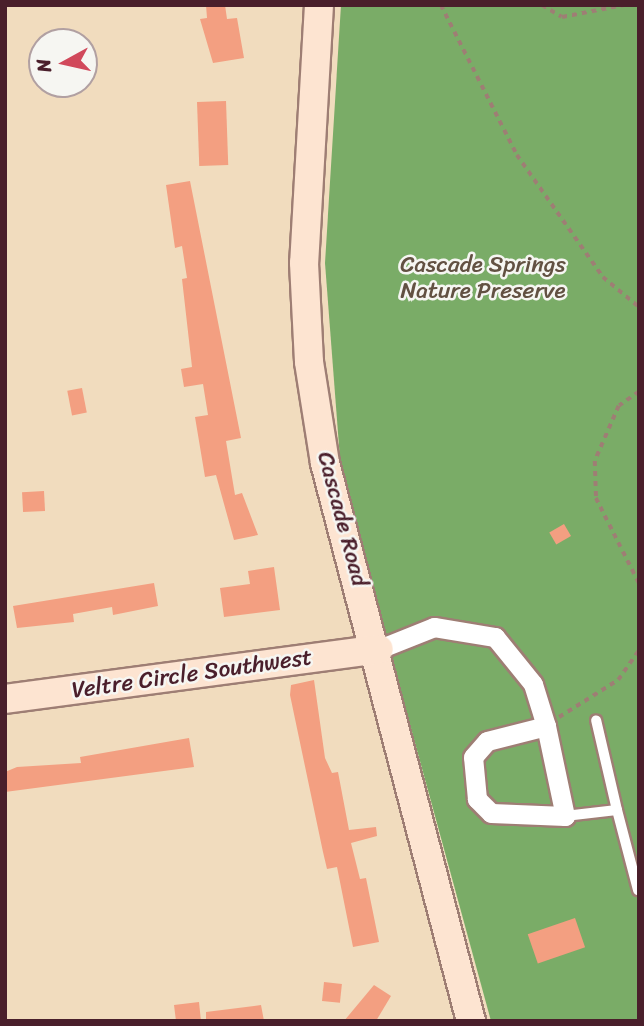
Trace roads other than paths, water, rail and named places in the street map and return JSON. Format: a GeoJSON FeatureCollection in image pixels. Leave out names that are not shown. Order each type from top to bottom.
{"type":"FeatureCollection","features":[{"type":"Feature","properties":{"kind":"main road","name":"Cascade Road"},"geometry":{"type":"LineString","coordinates":[[319,5],[304,263],[309,362],[325,463],[379,649],[471,1021]]}},
{"type":"Feature","properties":{"kind":"main road","name":"Veltre Circle Southwest"},"geometry":{"type":"LineString","coordinates":[[5,699],[379,649]]}},
{"type":"Feature","properties":{"kind":"street"},"geometry":{"type":"LineString","coordinates":[[379,649],[434,627],[495,636],[533,684],[546,726],[565,816],[491,813],[477,799],[472,779],[473,757],[487,741],[546,726]]}},
{"type":"Feature","properties":{"kind":"lane"},"geometry":{"type":"LineString","coordinates":[[596,720],[638,890]]}},
{"type":"Feature","properties":{"kind":"lane"},"geometry":{"type":"LineString","coordinates":[[565,816],[617,810]]}},
{"type":"Feature","properties":{"kind":"park label","name":"Cascade Springs Nature Preserve"},"geometry":{"type":"Point","coordinates":[483,278]}}]}
